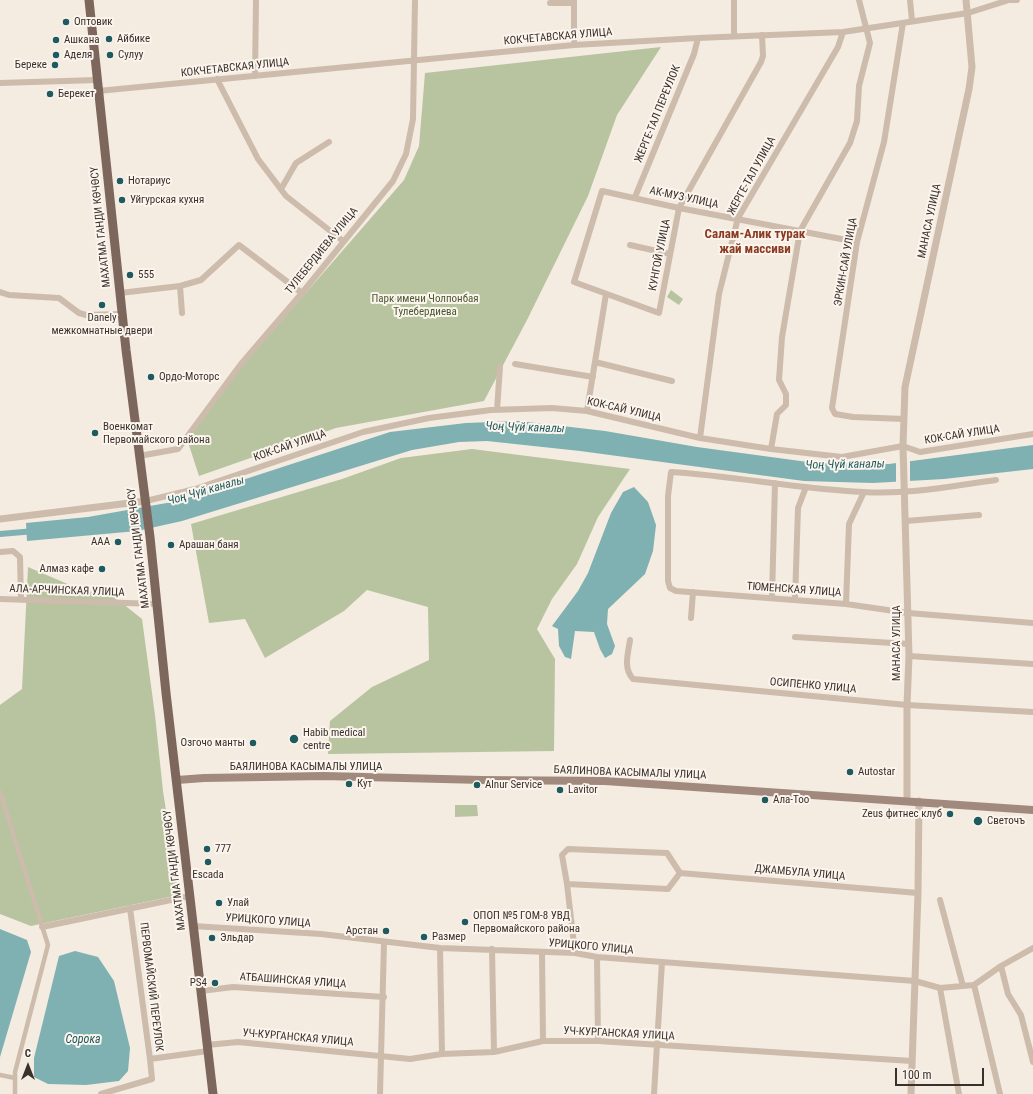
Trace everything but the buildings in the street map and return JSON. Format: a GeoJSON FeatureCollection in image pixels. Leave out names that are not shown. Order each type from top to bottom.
{"type":"FeatureCollection","features":[{"type":"Feature","properties":{"kind":"main road","name":"МАХАТМА ГАНДИ КӨЧӨСҮ"},"geometry":{"type":"LineString","coordinates":[[89,0],[122,314],[139,456],[146,501],[158,604],[166,693],[213,1094]]}},
{"type":"Feature","properties":{"kind":"main road","name":"БАЯЛИНОВА КАСЫМАЛЫ УЛИЦА"},"geometry":{"type":"LineString","coordinates":[[177,780],[204,778],[324,776],[605,781],[907,800],[1033,810]]}},
{"type":"Feature","properties":{"kind":"street"},"geometry":{"type":"LineString","coordinates":[[255,76],[256,0]]}},
{"type":"Feature","properties":{"kind":"street","name":"ТУЛЕБЕРДИЕВА УЛИЦА"},"geometry":{"type":"LineString","coordinates":[[139,456],[178,449],[241,364],[302,293],[393,181],[406,154],[413,119],[415,0]]}},
{"type":"Feature","properties":{"kind":"street"},"geometry":{"type":"LineString","coordinates":[[734,0],[734,36]]}},
{"type":"Feature","properties":{"kind":"street"},"geometry":{"type":"LineString","coordinates":[[771,449],[777,414],[786,405],[786,394],[779,380],[782,337],[800,231],[850,143],[857,121],[859,86],[870,43],[865,29],[859,0]]}},
{"type":"Feature","properties":{"kind":"street"},"geometry":{"type":"LineString","coordinates":[[910,0],[912,21]]}},
{"type":"Feature","properties":{"kind":"street","name":"МАНАСА УЛИЦА"},"geometry":{"type":"LineString","coordinates":[[907,800],[906,705],[909,644],[906,521],[903,489],[905,387],[969,89],[972,67],[966,0]]}},
{"type":"Feature","properties":{"kind":"street","name":"КОКЧЕТАВСКАЯ УЛИЦА"},"geometry":{"type":"LineString","coordinates":[[98,91],[574,45],[734,36],[843,32],[968,13],[1009,0],[1017,0]]}},
{"type":"Feature","properties":{"kind":"street"},"geometry":{"type":"LineString","coordinates":[[550,3],[574,1],[574,45]]}},
{"type":"Feature","properties":{"kind":"street","name":"ЭРКИН-САЙ УЛИЦА"},"geometry":{"type":"LineString","coordinates":[[903,23],[884,142],[857,242],[832,408],[835,414],[853,417],[904,419]]}},
{"type":"Feature","properties":{"kind":"street","name":"ЖЕРГЕ-ТАЛ УЛИЦА"},"geometry":{"type":"LineString","coordinates":[[700,438],[718,294],[738,218],[838,48],[843,32]]}},
{"type":"Feature","properties":{"kind":"street","name":"КУНГОЙ УЛИЦА"},"geometry":{"type":"LineString","coordinates":[[602,191],[574,282],[659,313],[679,208],[761,62],[763,56],[762,35]]}},
{"type":"Feature","properties":{"kind":"street","name":"ЖЕРГЕ-ТАЛ ПЕРЕУЛОК"},"geometry":{"type":"LineString","coordinates":[[635,197],[694,54],[698,38]]}},
{"type":"Feature","properties":{"kind":"street"},"geometry":{"type":"LineString","coordinates":[[217,79],[258,159],[286,196],[343,241]]}},
{"type":"Feature","properties":{"kind":"street"},"geometry":{"type":"LineString","coordinates":[[0,83],[97,80]]}},
{"type":"Feature","properties":{"kind":"street"},"geometry":{"type":"LineString","coordinates":[[281,188],[296,163],[329,142]]}},
{"type":"Feature","properties":{"kind":"street","name":"АК-МУЗ УЛИЦА"},"geometry":{"type":"LineString","coordinates":[[602,191],[635,197],[679,208],[738,218],[857,242]]}},
{"type":"Feature","properties":{"kind":"street"},"geometry":{"type":"LineString","coordinates":[[120,293],[180,286],[201,280],[239,245],[302,293]]}},
{"type":"Feature","properties":{"kind":"street"},"geometry":{"type":"LineString","coordinates":[[630,245],[670,254]]}},
{"type":"Feature","properties":{"kind":"street"},"geometry":{"type":"LineString","coordinates":[[180,286],[182,313]]}},
{"type":"Feature","properties":{"kind":"street"},"geometry":{"type":"LineString","coordinates":[[0,292],[9,295],[59,298],[80,313],[86,315],[122,314]]}},
{"type":"Feature","properties":{"kind":"street"},"geometry":{"type":"LineString","coordinates":[[587,411],[606,294]]}},
{"type":"Feature","properties":{"kind":"street"},"geometry":{"type":"LineString","coordinates":[[595,362],[672,380]]}},
{"type":"Feature","properties":{"kind":"street"},"geometry":{"type":"LineString","coordinates":[[515,364],[593,377]]}},
{"type":"Feature","properties":{"kind":"street"},"geometry":{"type":"LineString","coordinates":[[497,410],[500,367]]}},
{"type":"Feature","properties":{"kind":"street","name":"КОК-САЙ УЛИЦА"},"geometry":{"type":"LineString","coordinates":[[146,501],[195,490],[363,432],[428,418],[497,410],[552,408],[587,411],[700,438],[771,449],[842,457],[903,446],[920,452],[1033,434]]}},
{"type":"Feature","properties":{"kind":"street","name":"ТЮМЕНСКАЯ УЛИЦА"},"geometry":{"type":"LineString","coordinates":[[775,483],[713,475],[671,472],[668,496],[668,581],[670,588],[676,591],[846,604],[908,613],[1033,623]]}},
{"type":"Feature","properties":{"kind":"street"},"geometry":{"type":"LineString","coordinates":[[772,598],[775,483],[864,492],[996,480]]}},
{"type":"Feature","properties":{"kind":"street"},"geometry":{"type":"LineString","coordinates":[[795,600],[798,508],[806,487]]}},
{"type":"Feature","properties":{"kind":"street"},"geometry":{"type":"LineString","coordinates":[[846,604],[848,524],[864,492]]}},
{"type":"Feature","properties":{"kind":"street"},"geometry":{"type":"LineString","coordinates":[[0,519],[146,501]]}},
{"type":"Feature","properties":{"kind":"street"},"geometry":{"type":"LineString","coordinates":[[906,521],[979,515]]}},
{"type":"Feature","properties":{"kind":"street"},"geometry":{"type":"LineString","coordinates":[[0,552],[13,551],[20,557],[21,600]]}},
{"type":"Feature","properties":{"kind":"street"},"geometry":{"type":"LineString","coordinates":[[692,618],[693,592]]}},
{"type":"Feature","properties":{"kind":"street","name":"АЛА-АРЧИНСКАЯ УЛИЦА"},"geometry":{"type":"LineString","coordinates":[[0,599],[158,604]]}},
{"type":"Feature","properties":{"kind":"street"},"geometry":{"type":"LineString","coordinates":[[795,637],[909,644]]}},
{"type":"Feature","properties":{"kind":"street","name":"ОСИПЕНКО УЛИЦА"},"geometry":{"type":"LineString","coordinates":[[630,640],[626,667],[633,679],[906,705],[1033,712]]}},
{"type":"Feature","properties":{"kind":"street"},"geometry":{"type":"LineString","coordinates":[[909,656],[1033,664]]}},
{"type":"Feature","properties":{"kind":"street"},"geometry":{"type":"LineString","coordinates":[[0,792],[48,945],[15,1078],[15,1094]]}},
{"type":"Feature","properties":{"kind":"street"},"geometry":{"type":"LineString","coordinates":[[911,1094],[918,893],[919,801]]}},
{"type":"Feature","properties":{"kind":"street"},"geometry":{"type":"LineString","coordinates":[[567,884],[668,889],[680,873],[667,853],[568,849],[562,855],[575,953]]}},
{"type":"Feature","properties":{"kind":"street","name":"ДЖАМБУЛА УЛИЦА"},"geometry":{"type":"LineString","coordinates":[[680,873],[918,893]]}},
{"type":"Feature","properties":{"kind":"street"},"geometry":{"type":"LineString","coordinates":[[42,927],[190,896]]}},
{"type":"Feature","properties":{"kind":"street"},"geometry":{"type":"LineString","coordinates":[[940,900],[963,986]]}},
{"type":"Feature","properties":{"kind":"street","name":"ПЕРВОМАЙСКИЙ ПЕРЕУЛОК"},"geometry":{"type":"LineString","coordinates":[[130,908],[150,1059],[207,1048]]}},
{"type":"Feature","properties":{"kind":"street","name":"УРИЦКОГО УЛИЦА"},"geometry":{"type":"LineString","coordinates":[[193,926],[321,934],[384,943],[440,948],[492,949],[542,953],[575,953],[597,957],[915,981]]}},
{"type":"Feature","properties":{"kind":"street"},"geometry":{"type":"LineString","coordinates":[[380,1094],[384,997],[384,943]]}},
{"type":"Feature","properties":{"kind":"street"},"geometry":{"type":"LineString","coordinates":[[440,948],[442,1054]]}},
{"type":"Feature","properties":{"kind":"street"},"geometry":{"type":"LineString","coordinates":[[915,981],[940,988],[974,985],[1001,966],[1033,948]]}},
{"type":"Feature","properties":{"kind":"street"},"geometry":{"type":"LineString","coordinates":[[492,949],[494,1052]]}},
{"type":"Feature","properties":{"kind":"street"},"geometry":{"type":"LineString","coordinates":[[542,953],[543,1041]]}},
{"type":"Feature","properties":{"kind":"street"},"geometry":{"type":"LineString","coordinates":[[597,957],[598,1041]]}},
{"type":"Feature","properties":{"kind":"street"},"geometry":{"type":"LineString","coordinates":[[654,1094],[662,962]]}},
{"type":"Feature","properties":{"kind":"street"},"geometry":{"type":"LineString","coordinates":[[1001,966],[1008,994],[1021,1015],[1032,1050],[1033,1062]]}},
{"type":"Feature","properties":{"kind":"street"},"geometry":{"type":"LineString","coordinates":[[974,985],[1000,1094]]}},
{"type":"Feature","properties":{"kind":"street","name":"АТБАШИНСКАЯ УЛИЦА"},"geometry":{"type":"LineString","coordinates":[[201,991],[233,987],[384,997]]}},
{"type":"Feature","properties":{"kind":"street"},"geometry":{"type":"LineString","coordinates":[[940,988],[959,1094]]}},
{"type":"Feature","properties":{"kind":"street","name":"УЧ-КУРГАНСКАЯ УЛИЦА"},"geometry":{"type":"LineString","coordinates":[[207,1048],[238,1042],[410,1059],[442,1054],[494,1052],[543,1041],[598,1041],[656,1046],[912,1061]]}},
{"type":"Feature","properties":{"kind":"street"},"geometry":{"type":"LineString","coordinates":[[101,1094],[152,1079],[150,1059]]}},
{"type":"Feature","properties":{"kind":"street"},"geometry":{"type":"LineString","coordinates":[[0,1075],[15,1078]]}},
{"type":"Feature","properties":{"kind":"green space","name":"Парк имени Чолпонбая Тулебердиева"},"geometry":{"type":"Polygon","coordinates":[[[661,47],[617,115],[588,196],[527,320],[484,401],[336,428],[199,476],[187,439],[237,372],[404,180],[419,146],[425,73],[661,47]]]}},
{"type":"Feature","properties":{"kind":"green space"},"geometry":{"type":"Polygon","coordinates":[[[671,290],[683,299],[679,305],[667,297],[671,290]]]}},
{"type":"Feature","properties":{"kind":"green space"},"geometry":{"type":"Polygon","coordinates":[[[472,449],[630,469],[598,517],[577,564],[552,599],[537,629],[555,659],[554,751],[328,754],[330,721],[372,687],[429,660],[428,607],[367,590],[344,611],[265,658],[245,619],[209,623],[191,524],[342,479],[401,458],[472,449]]]}},
{"type":"Feature","properties":{"kind":"green space"},"geometry":{"type":"Polygon","coordinates":[[[28,567],[86,592],[107,591],[142,619],[155,715],[163,791],[179,895],[31,926],[0,914],[0,705],[22,689],[28,567]]]}},
{"type":"Feature","properties":{"kind":"green space"},"geometry":{"type":"Polygon","coordinates":[[[455,805],[477,805],[478,816],[455,817],[455,805]]]}},
{"type":"Feature","properties":{"kind":"water"},"geometry":{"type":"Polygon","coordinates":[[[519,421],[605,431],[697,447],[815,463],[889,464],[1033,445],[1033,469],[944,479],[873,483],[804,481],[580,451],[487,441],[459,442],[412,450],[182,521],[137,531],[27,541],[26,523],[88,517],[178,501],[390,432],[466,423],[519,421]]]}},
{"type":"Feature","properties":{"kind":"water"},"geometry":{"type":"Polygon","coordinates":[[[634,487],[648,502],[656,525],[653,551],[645,574],[608,609],[607,624],[615,646],[612,654],[605,658],[594,632],[575,631],[571,659],[565,657],[559,646],[558,629],[552,626],[578,591],[588,573],[611,513],[623,492],[634,487]]]}},
{"type":"Feature","properties":{"kind":"water"},"geometry":{"type":"Polygon","coordinates":[[[0,929],[27,940],[31,952],[0,1057],[0,929]]]}},
{"type":"Feature","properties":{"kind":"water","name":"Сорока"},"geometry":{"type":"Polygon","coordinates":[[[75,951],[98,957],[114,981],[130,1048],[128,1071],[119,1081],[86,1085],[48,1084],[34,1077],[34,1058],[59,956],[75,951]]]}},
{"type":"Feature","properties":{"kind":"pier"},"geometry":{"type":"Polygon","coordinates":[[[910,459],[910,483],[896,484],[896,461],[910,459]]]}},
{"type":"Feature","properties":{"kind":"waterway","name":"Чоң Чүй каналы"},"geometry":{"type":"LineString","coordinates":[[0,534],[35,531]]}},
{"type":"Feature","properties":{"kind":"place","name":"Оптовик"},"geometry":{"type":"Point","coordinates":[66,22]}},
{"type":"Feature","properties":{"kind":"place","name":"Айбике"},"geometry":{"type":"Point","coordinates":[109,39]}},
{"type":"Feature","properties":{"kind":"place","name":"Ашкана"},"geometry":{"type":"Point","coordinates":[56,40]}},
{"type":"Feature","properties":{"kind":"place","name":"Аделя"},"geometry":{"type":"Point","coordinates":[56,55]}},
{"type":"Feature","properties":{"kind":"place","name":"Сулуу"},"geometry":{"type":"Point","coordinates":[110,55]}},
{"type":"Feature","properties":{"kind":"place","name":"Береке"},"geometry":{"type":"Point","coordinates":[55,65]}},
{"type":"Feature","properties":{"kind":"place","name":"Берекет"},"geometry":{"type":"Point","coordinates":[50,94]}},
{"type":"Feature","properties":{"kind":"place","name":"Нотариус"},"geometry":{"type":"Point","coordinates":[120,181]}},
{"type":"Feature","properties":{"kind":"place","name":"Уйгурская кухня"},"geometry":{"type":"Point","coordinates":[122,200]}},
{"type":"Feature","properties":{"kind":"place","name":"555"},"geometry":{"type":"Point","coordinates":[130,275]}},
{"type":"Feature","properties":{"kind":"place","name":"Danely межкомнатные двери"},"geometry":{"type":"Point","coordinates":[102,305]}},
{"type":"Feature","properties":{"kind":"place","name":"Ордо-Моторс"},"geometry":{"type":"Point","coordinates":[151,377]}},
{"type":"Feature","properties":{"kind":"place","name":"Военкомат Первомайского района"},"geometry":{"type":"Point","coordinates":[95,433]}},
{"type":"Feature","properties":{"kind":"place","name":"ААА"},"geometry":{"type":"Point","coordinates":[118,542]}},
{"type":"Feature","properties":{"kind":"place","name":"Арашан баня"},"geometry":{"type":"Point","coordinates":[171,545]}},
{"type":"Feature","properties":{"kind":"place","name":"Алмаз кафе"},"geometry":{"type":"Point","coordinates":[102,569]}},
{"type":"Feature","properties":{"kind":"place","name":"Habib medical centre"},"geometry":{"type":"Point","coordinates":[294,739]}},
{"type":"Feature","properties":{"kind":"place","name":"Озгочо манты"},"geometry":{"type":"Point","coordinates":[253,743]}},
{"type":"Feature","properties":{"kind":"place","name":"Autostar"},"geometry":{"type":"Point","coordinates":[850,772]}},
{"type":"Feature","properties":{"kind":"place","name":"Кут"},"geometry":{"type":"Point","coordinates":[349,784]}},
{"type":"Feature","properties":{"kind":"place","name":"Alnur Service"},"geometry":{"type":"Point","coordinates":[477,785]}},
{"type":"Feature","properties":{"kind":"place","name":"Lavitor"},"geometry":{"type":"Point","coordinates":[560,790]}},
{"type":"Feature","properties":{"kind":"place","name":"Ала-Тоо"},"geometry":{"type":"Point","coordinates":[765,800]}},
{"type":"Feature","properties":{"kind":"place","name":"Zeus фитнес клуб"},"geometry":{"type":"Point","coordinates":[950,814]}},
{"type":"Feature","properties":{"kind":"place","name":"Светочъ"},"geometry":{"type":"Point","coordinates":[978,821]}},
{"type":"Feature","properties":{"kind":"place","name":"777"},"geometry":{"type":"Point","coordinates":[207,849]}},
{"type":"Feature","properties":{"kind":"place","name":"Escada"},"geometry":{"type":"Point","coordinates":[208,862]}},
{"type":"Feature","properties":{"kind":"place","name":"Улай"},"geometry":{"type":"Point","coordinates":[219,903]}},
{"type":"Feature","properties":{"kind":"place","name":"ОПОП №5 ГОМ-8 УВД Первомайского района"},"geometry":{"type":"Point","coordinates":[465,922]}},
{"type":"Feature","properties":{"kind":"place","name":"Арстан"},"geometry":{"type":"Point","coordinates":[386,931]}},
{"type":"Feature","properties":{"kind":"place","name":"Размер"},"geometry":{"type":"Point","coordinates":[424,937]}},
{"type":"Feature","properties":{"kind":"place","name":"Эльдар"},"geometry":{"type":"Point","coordinates":[212,938]}},
{"type":"Feature","properties":{"kind":"place","name":"PS4"},"geometry":{"type":"Point","coordinates":[215,983]}},
{"type":"Feature","properties":{"kind":"district","name":"Салам-Алик турак жай массиви"},"geometry":{"type":"Point","coordinates":[755,242]}}]}
